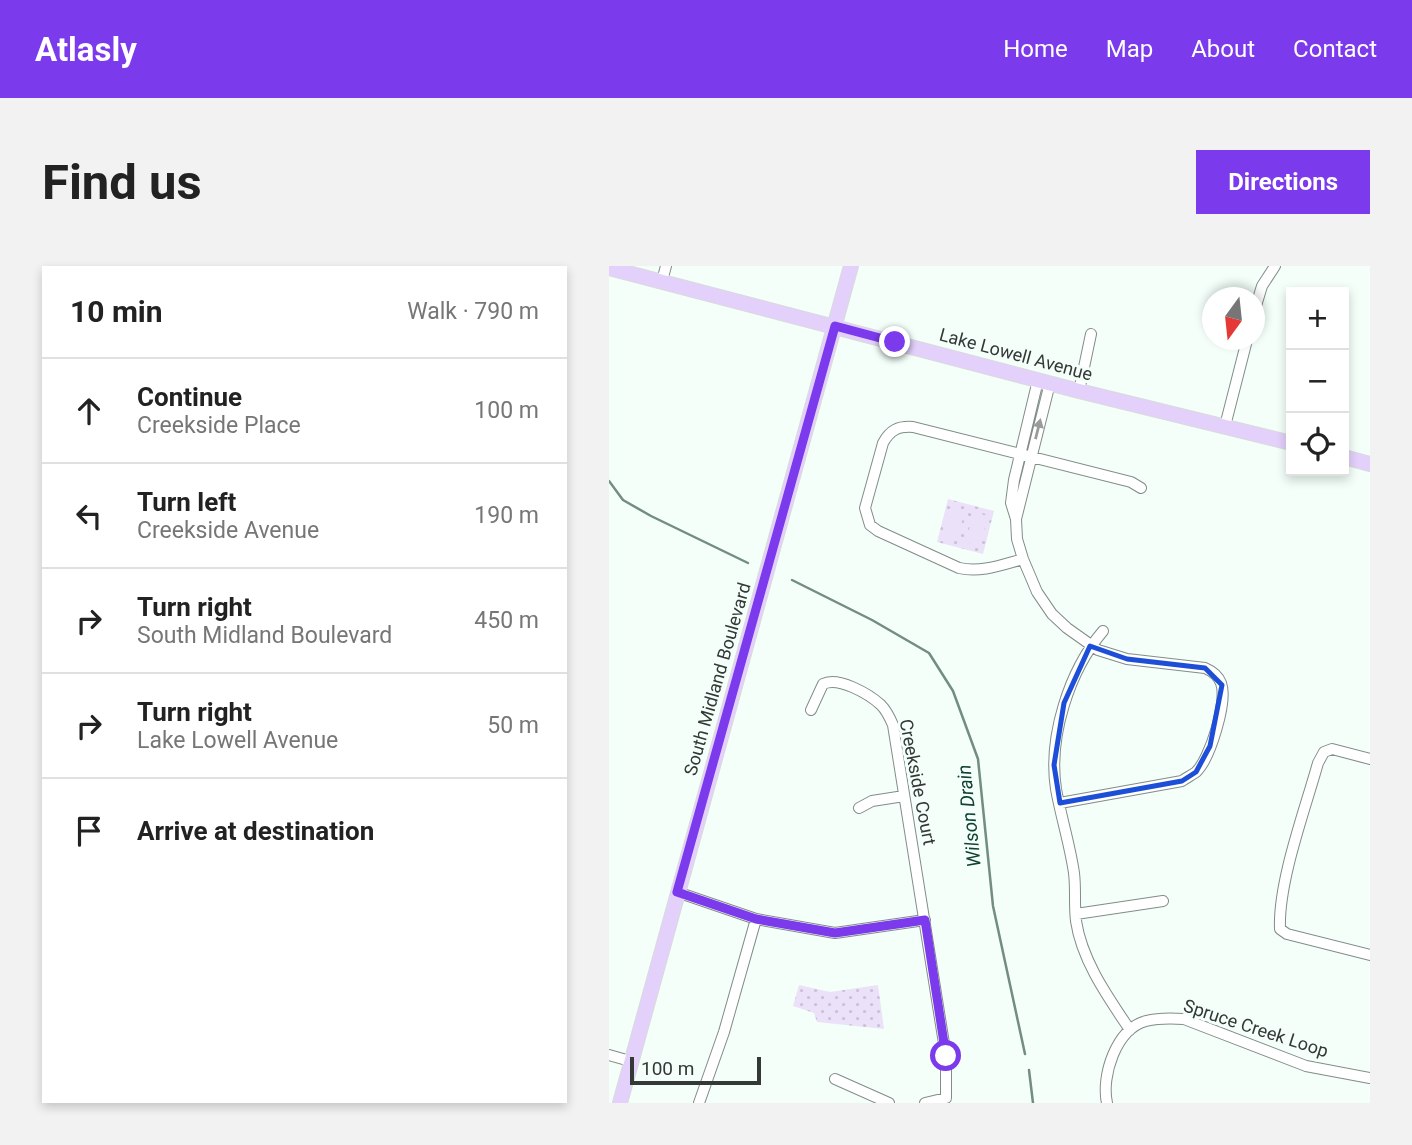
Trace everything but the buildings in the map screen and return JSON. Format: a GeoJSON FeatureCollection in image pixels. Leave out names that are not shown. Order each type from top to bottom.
{"type":"FeatureCollection","features":[{"type":"Feature","properties":{"kind":"main road","name":"South Midland Boulevard"},"geometry":{"type":"LineString","coordinates":[[620,1103],[851,266]]}},
{"type":"Feature","properties":{"kind":"main road","name":"Lake Lowell Avenue"},"geometry":{"type":"LineString","coordinates":[[609,268],[1079,391],[1286,442]]}},
{"type":"Feature","properties":{"kind":"main road"},"geometry":{"type":"LineString","coordinates":[[1349,458],[1370,464]]}},
{"type":"Feature","properties":{"kind":"street"},"geometry":{"type":"LineString","coordinates":[[662,281],[666,266]]}},
{"type":"Feature","properties":{"kind":"street"},"geometry":{"type":"LineString","coordinates":[[1262,287],[1275,266]]}},
{"type":"Feature","properties":{"kind":"street"},"geometry":{"type":"LineString","coordinates":[[1079,391],[1091,334]]}},
{"type":"Feature","properties":{"kind":"street"},"geometry":{"type":"LineString","coordinates":[[1225,426],[1244,350]]}},
{"type":"Feature","properties":{"kind":"street"},"geometry":{"type":"LineString","coordinates":[[1044,382],[1011,503],[1016,519],[1017,539],[1037,592],[1052,614],[1090,646],[1127,659],[1195,666],[1213,672],[1222,685],[1222,706],[1210,746],[1196,772],[1182,781],[1059,803]]}},
{"type":"Feature","properties":{"kind":"street"},"geometry":{"type":"LineString","coordinates":[[1023,559],[982,570],[959,568],[870,525],[865,508],[883,443],[893,429],[902,426],[1132,482],[1141,488]]}},
{"type":"Feature","properties":{"kind":"street"},"geometry":{"type":"LineString","coordinates":[[1103,631],[1090,646],[1064,703],[1056,732],[1054,765],[1074,874],[1076,914],[1082,944],[1104,990],[1130,1030],[1108,1065],[1105,1094],[1107,1103]]}},
{"type":"Feature","properties":{"kind":"street","name":"Creekside Court"},"geometry":{"type":"LineString","coordinates":[[811,710],[820,689],[830,681],[837,681],[869,696],[883,706],[893,725],[946,1056],[946,1098],[925,1103]]}},
{"type":"Feature","properties":{"kind":"street"},"geometry":{"type":"LineString","coordinates":[[1370,759],[1332,750],[1324,752],[1318,763],[1285,885],[1280,929],[1287,934],[1370,955]]}},
{"type":"Feature","properties":{"kind":"street"},"geometry":{"type":"LineString","coordinates":[[859,808],[872,801],[904,796]]}},
{"type":"Feature","properties":{"kind":"street"},"geometry":{"type":"LineString","coordinates":[[677,892],[756,919],[835,933],[925,920]]}},
{"type":"Feature","properties":{"kind":"street"},"geometry":{"type":"LineString","coordinates":[[1076,914],[1163,901]]}},
{"type":"Feature","properties":{"kind":"street"},"geometry":{"type":"LineString","coordinates":[[699,1103],[728,1020],[756,919]]}},
{"type":"Feature","properties":{"kind":"street","name":"Spruce Creek Loop"},"geometry":{"type":"LineString","coordinates":[[1130,1030],[1144,1021],[1184,1019],[1306,1066],[1370,1078]]}},
{"type":"Feature","properties":{"kind":"street"},"geometry":{"type":"LineString","coordinates":[[609,1055],[630,1061]]}},
{"type":"Feature","properties":{"kind":"street"},"geometry":{"type":"LineString","coordinates":[[835,1079],[889,1103]]}},
{"type":"Feature","properties":{"kind":"highlighted area"},"geometry":{"type":"Polygon","coordinates":[[[1090,646],[1127,659],[1205,668],[1222,685],[1210,746],[1196,772],[1182,781],[1060,803],[1054,765],[1064,703],[1090,646]]]}},
{"type":"Feature","properties":{"kind":"shaded area"},"geometry":{"type":"Polygon","coordinates":[[[948,499],[994,511],[983,554],[937,542],[948,499]]]}},
{"type":"Feature","properties":{"kind":"shaded area"},"geometry":{"type":"Polygon","coordinates":[[[951,506],[965,510],[957,541],[943,537],[951,506]]]}},
{"type":"Feature","properties":{"kind":"shaded area"},"geometry":{"type":"Polygon","coordinates":[[[973,512],[988,516],[980,547],[966,543],[973,512]]]}},
{"type":"Feature","properties":{"kind":"shaded area"},"geometry":{"type":"Polygon","coordinates":[[[799,985],[830,992],[878,985],[884,1029],[817,1022],[814,1013],[793,1006],[799,985]]]}},
{"type":"Feature","properties":{"kind":"waterway","name":"Wilson Drain"},"geometry":{"type":"LineString","coordinates":[[609,481],[623,500],[748,563]]}},
{"type":"Feature","properties":{"kind":"waterway","name":"Wilson Drain"},"geometry":{"type":"LineString","coordinates":[[792,580],[872,620],[929,653],[953,691],[978,759],[993,906],[1025,1054]]}},
{"type":"Feature","properties":{"kind":"waterway","name":"Wilson Drain"},"geometry":{"type":"LineString","coordinates":[[1029,1070],[1033,1103]]}},
{"type":"Feature","properties":{"kind":"route"},"geometry":{"type":"LineString","coordinates":[[895,342],[835,326],[677,892],[756,919],[835,933],[925,920],[946,1056]]}}]}
